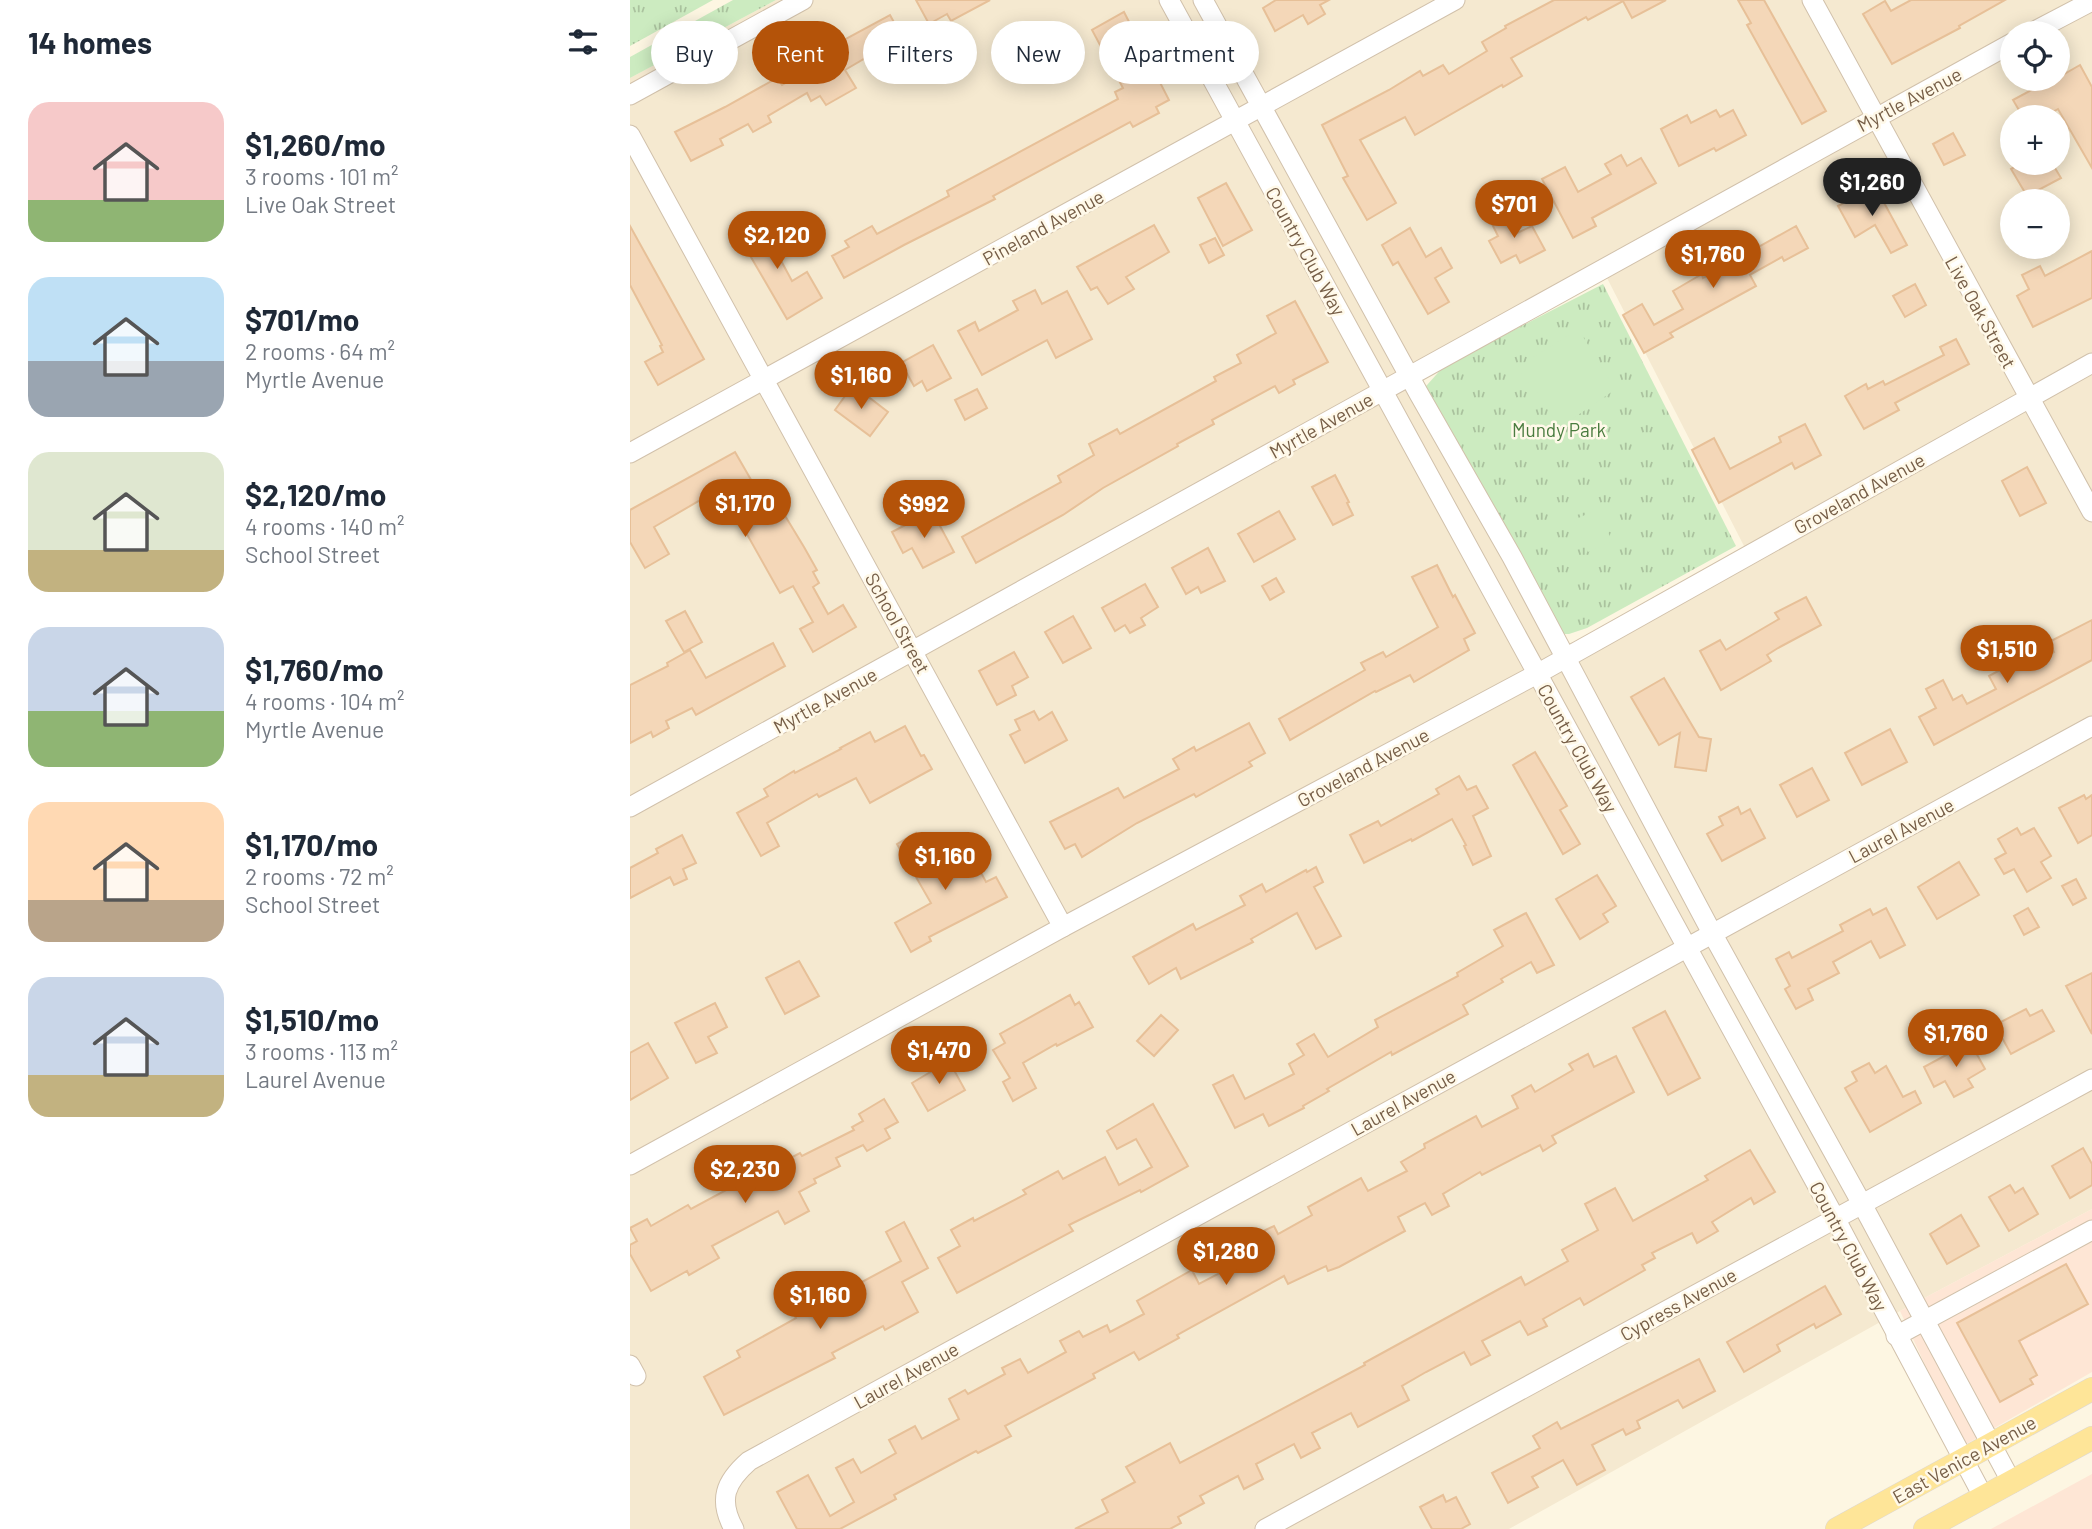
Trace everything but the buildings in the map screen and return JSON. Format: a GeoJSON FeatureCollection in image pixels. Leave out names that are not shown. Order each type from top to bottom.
{"type":"FeatureCollection","features":[{"type":"Feature","properties":{"kind":"main road","name":"East Venice Avenue"},"geometry":{"type":"LineString","coordinates":[[1837,1529],[2092,1390]]}},
{"type":"Feature","properties":{"kind":"main road"},"geometry":{"type":"LineString","coordinates":[[1925,1529],[2092,1438]]}},
{"type":"Feature","properties":{"kind":"street"},"geometry":{"type":"LineString","coordinates":[[630,95],[803,0]]}},
{"type":"Feature","properties":{"kind":"street","name":"Country Club Way"},"geometry":{"type":"LineString","coordinates":[[1169,0],[1835,1218],[1984,1498]]}},
{"type":"Feature","properties":{"kind":"street","name":"Country Club Way"},"geometry":{"type":"LineString","coordinates":[[1203,0],[1567,658],[1712,933],[2012,1483]]}},
{"type":"Feature","properties":{"kind":"street","name":"Pineland Avenue"},"geometry":{"type":"LineString","coordinates":[[630,453],[1455,0]]}},
{"type":"Feature","properties":{"kind":"street","name":"Live Oak Street"},"geometry":{"type":"LineString","coordinates":[[1812,0],[2092,512]]}},
{"type":"Feature","properties":{"kind":"street"},"geometry":{"type":"LineString","coordinates":[[2054,21],[2092,1]]}},
{"type":"Feature","properties":{"kind":"street","name":"Myrtle Avenue"},"geometry":{"type":"LineString","coordinates":[[630,807],[2000,50]]}},
{"type":"Feature","properties":{"kind":"street","name":"School Street"},"geometry":{"type":"LineString","coordinates":[[630,135],[1063,927]]}},
{"type":"Feature","properties":{"kind":"street","name":"Groveland Avenue"},"geometry":{"type":"LineString","coordinates":[[630,1166],[1063,927],[1567,658],[2092,363]]}},
{"type":"Feature","properties":{"kind":"street"},"geometry":{"type":"LineString","coordinates":[[1472,556],[1502,539]]}},
{"type":"Feature","properties":{"kind":"street","name":"Laurel Avenue"},"geometry":{"type":"LineString","coordinates":[[734,1529],[724,1502],[736,1472],[749,1461],[2092,726]]}},
{"type":"Feature","properties":{"kind":"street","name":"Cypress Avenue"},"geometry":{"type":"LineString","coordinates":[[1265,1529],[2092,1079]]}},
{"type":"Feature","properties":{"kind":"street"},"geometry":{"type":"LineString","coordinates":[[1896,1336],[2092,1230]]}},
{"type":"Feature","properties":{"kind":"shaded area"},"geometry":{"type":"Polygon","coordinates":[[[776,0],[2092,0],[2092,1209],[1900,1311],[1509,1529],[630,1529],[630,78],[651,67],[651,84],[738,84],[737,21],[776,0]],[[1606,276],[1439,358],[1413,387],[1551,642],[1570,643],[1592,637],[1745,548],[1606,276]]]}},
{"type":"Feature","properties":{"kind":"shaded area"},"geometry":{"type":"Polygon","coordinates":[[[2092,1209],[2092,1372],[1963,1446],[1900,1311],[2092,1209]]]}},
{"type":"Feature","properties":{"kind":"shaded area"},"geometry":{"type":"Polygon","coordinates":[[[2092,1474],[2092,1529],[1991,1529],[2092,1474]]]}},
{"type":"Feature","properties":{"kind":"green space"},"geometry":{"type":"Polygon","coordinates":[[[630,0],[713,0],[675,21],[651,21],[651,34],[630,46],[630,0]]]}},
{"type":"Feature","properties":{"kind":"green space"},"geometry":{"type":"Polygon","coordinates":[[[733,0],[776,0],[737,21],[695,21],[733,0]]]}},
{"type":"Feature","properties":{"kind":"green space"},"geometry":{"type":"Polygon","coordinates":[[[651,45],[651,67],[630,78],[630,57],[651,45]]]}},
{"type":"Feature","properties":{"kind":"green space","name":"Mundy Park"},"geometry":{"type":"Polygon","coordinates":[[[1603,284],[1736,546],[1587,628],[1569,634],[1554,634],[1419,394],[1444,366],[1603,284]]]}},
{"type":"Feature","properties":{"kind":"green space"},"geometry":{"type":"Polygon","coordinates":[[[1570,334],[1582,335],[1609,379],[1613,391],[1559,428],[1542,399],[1517,367],[1570,334]]]}},
{"type":"Feature","properties":{"kind":"green space"},"geometry":{"type":"Polygon","coordinates":[[[1598,509],[1612,541],[1588,552],[1574,520],[1598,509]]]}}]}
